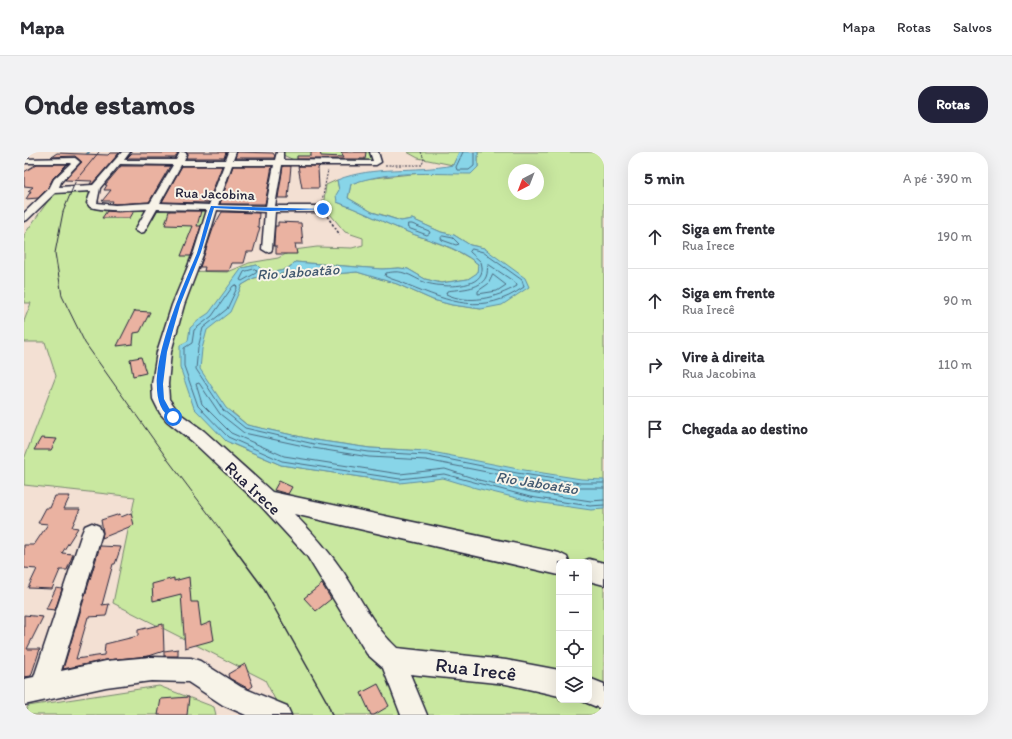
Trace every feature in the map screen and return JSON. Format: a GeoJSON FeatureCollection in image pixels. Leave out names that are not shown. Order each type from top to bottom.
{"type":"FeatureCollection","features":[{"type":"Feature","properties":{"kind":"street"},"geometry":{"type":"LineString","coordinates":[[53,190],[96,188],[126,152]]}},
{"type":"Feature","properties":{"kind":"street"},"geometry":{"type":"LineString","coordinates":[[140,230],[184,152]]}},
{"type":"Feature","properties":{"kind":"street"},"geometry":{"type":"LineString","coordinates":[[213,207],[232,152]]}},
{"type":"Feature","properties":{"kind":"street"},"geometry":{"type":"LineString","coordinates":[[267,249],[270,210],[280,152]]}},
{"type":"Feature","properties":{"kind":"street"},"geometry":{"type":"LineString","coordinates":[[327,152],[328,163]]}},
{"type":"Feature","properties":{"kind":"street"},"geometry":{"type":"LineString","coordinates":[[119,162],[228,164],[376,163],[374,152]]}},
{"type":"Feature","properties":{"kind":"street"},"geometry":{"type":"LineString","coordinates":[[24,218],[29,208],[53,190],[57,181],[76,162],[72,160],[25,162]]}},
{"type":"Feature","properties":{"kind":"street","name":"Rua Jacobina"},"geometry":{"type":"LineString","coordinates":[[96,188],[92,203],[105,207],[213,207],[270,210],[323,209]]}},
{"type":"Feature","properties":{"kind":"street","name":"Rua Irece"},"geometry":{"type":"LineString","coordinates":[[213,207],[199,252],[178,305],[164,352],[160,384],[161,399],[166,409],[173,417],[198,436],[267,500],[314,549],[376,645],[392,660],[414,715]]}},
{"type":"Feature","properties":{"kind":"street"},"geometry":{"type":"LineString","coordinates":[[267,500],[556,563]]}},
{"type":"Feature","properties":{"kind":"street"},"geometry":{"type":"LineString","coordinates":[[33,690],[92,533]]}},
{"type":"Feature","properties":{"kind":"street"},"geometry":{"type":"LineString","coordinates":[[592,571],[604,574]]}},
{"type":"Feature","properties":{"kind":"street","name":"Rua Irecê"},"geometry":{"type":"LineString","coordinates":[[392,660],[506,672],[556,682]]}},
{"type":"Feature","properties":{"kind":"street"},"geometry":{"type":"LineString","coordinates":[[33,690],[106,674],[151,669],[191,670],[232,696],[248,709],[278,715]]}},
{"type":"Feature","properties":{"kind":"street"},"geometry":{"type":"LineString","coordinates":[[592,693],[604,697]]}},
{"type":"Feature","properties":{"kind":"path"},"geometry":{"type":"LineString","coordinates":[[376,163],[390,166],[422,165],[424,161],[421,152]]}},
{"type":"Feature","properties":{"kind":"green space"},"geometry":{"type":"Polygon","coordinates":[[[283,152],[373,152],[377,162],[296,161],[283,155],[283,152]]]}},
{"type":"Feature","properties":{"kind":"green space"},"geometry":{"type":"Polygon","coordinates":[[[407,152],[459,153],[453,165],[418,158],[407,152]]]}},
{"type":"Feature","properties":{"kind":"green space"},"geometry":{"type":"Polygon","coordinates":[[[478,152],[604,152],[604,715],[283,715],[265,680],[113,603],[135,497],[24,485],[24,459],[56,376],[45,342],[24,342],[24,321],[31,303],[24,303],[24,235],[55,191],[79,190],[92,193],[91,207],[106,210],[207,211],[185,271],[228,272],[249,263],[278,258],[294,250],[317,247],[352,248],[363,245],[363,238],[345,232],[330,214],[324,200],[326,185],[337,180],[339,190],[337,202],[414,235],[461,253],[478,264],[478,273],[468,279],[441,283],[425,279],[408,269],[399,268],[382,269],[295,262],[284,270],[264,272],[257,265],[242,268],[238,293],[242,285],[254,278],[289,272],[324,275],[357,272],[397,284],[433,300],[452,305],[481,309],[496,258],[484,248],[470,245],[454,235],[441,232],[412,219],[401,221],[372,212],[348,198],[351,184],[364,179],[478,167],[478,152]],[[232,412],[230,443],[281,465],[400,483],[426,451],[370,448],[315,440],[247,425],[232,412]]]}},
{"type":"Feature","properties":{"kind":"green space"},"geometry":{"type":"Polygon","coordinates":[[[159,686],[214,707],[216,715],[24,715],[28,706],[159,686]]]}},
{"type":"Feature","properties":{"kind":"water","name":"Rio Jaboatão"},"geometry":{"type":"Polygon","coordinates":[[[459,152],[478,152],[478,167],[471,174],[426,173],[380,177],[351,184],[348,198],[372,212],[401,221],[412,219],[441,232],[454,235],[470,245],[484,248],[525,278],[529,287],[502,305],[481,309],[452,305],[433,300],[397,284],[357,272],[324,275],[289,272],[254,278],[242,285],[230,312],[207,330],[202,349],[200,369],[226,408],[247,425],[315,440],[370,448],[427,451],[518,469],[581,479],[604,480],[604,509],[591,510],[529,501],[443,478],[400,483],[281,465],[226,441],[194,408],[180,367],[180,345],[188,341],[190,328],[209,313],[242,268],[257,265],[264,272],[277,271],[285,270],[295,262],[382,269],[399,268],[408,269],[425,279],[441,283],[468,279],[477,273],[478,264],[452,248],[414,235],[337,202],[336,195],[339,190],[337,180],[366,172],[424,169],[453,165],[459,152]]]}},
{"type":"Feature","properties":{"kind":"building"},"geometry":{"type":"Polygon","coordinates":[[[187,152],[226,152],[224,158],[186,158],[188,155],[187,152]]]}},
{"type":"Feature","properties":{"kind":"building"},"geometry":{"type":"Polygon","coordinates":[[[237,152],[273,153],[275,156],[274,158],[235,158],[237,152]]]}},
{"type":"Feature","properties":{"kind":"building"},"geometry":{"type":"Polygon","coordinates":[[[311,152],[320,152],[321,156],[344,157],[341,152],[366,152],[365,159],[297,159],[297,156],[311,156],[311,152]]]}},
{"type":"Feature","properties":{"kind":"building"},"geometry":{"type":"Polygon","coordinates":[[[57,153],[108,155],[110,153],[119,153],[92,184],[90,184],[92,181],[65,180],[82,162],[75,156],[51,157],[57,153]]]}},
{"type":"Feature","properties":{"kind":"building"},"geometry":{"type":"Polygon","coordinates":[[[132,153],[178,153],[175,158],[127,158],[132,153]]]}},
{"type":"Feature","properties":{"kind":"building"},"geometry":{"type":"Polygon","coordinates":[[[37,164],[67,164],[53,178],[48,188],[38,198],[26,199],[31,191],[28,191],[33,187],[24,186],[24,172],[37,164]]]}},
{"type":"Feature","properties":{"kind":"building"},"geometry":{"type":"Polygon","coordinates":[[[121,166],[170,166],[149,202],[115,204],[112,203],[113,201],[102,201],[111,190],[104,190],[107,185],[105,185],[121,166]]]}},
{"type":"Feature","properties":{"kind":"building"},"geometry":{"type":"Polygon","coordinates":[[[182,166],[222,166],[208,203],[162,202],[182,166]]]}},
{"type":"Feature","properties":{"kind":"building"},"geometry":{"type":"Polygon","coordinates":[[[233,166],[272,166],[265,204],[220,204],[233,166]]]}},
{"type":"Feature","properties":{"kind":"building"},"geometry":{"type":"Polygon","coordinates":[[[283,166],[291,166],[288,198],[278,198],[283,166]]]}},
{"type":"Feature","properties":{"kind":"building"},"geometry":{"type":"Polygon","coordinates":[[[298,166],[320,166],[318,168],[319,188],[302,188],[298,166]]]}},
{"type":"Feature","properties":{"kind":"building"},"geometry":{"type":"Polygon","coordinates":[[[107,211],[134,211],[130,218],[102,218],[107,211]]]}},
{"type":"Feature","properties":{"kind":"building"},"geometry":{"type":"Polygon","coordinates":[[[169,211],[201,211],[197,226],[201,226],[191,256],[181,256],[193,226],[165,225],[169,211]]]}},
{"type":"Feature","properties":{"kind":"building"},"geometry":{"type":"Polygon","coordinates":[[[222,212],[259,213],[258,227],[260,227],[253,252],[247,252],[244,263],[232,263],[229,271],[204,271],[205,267],[200,267],[214,226],[222,212]]]}},
{"type":"Feature","properties":{"kind":"building"},"geometry":{"type":"Polygon","coordinates":[[[278,222],[301,223],[303,244],[295,244],[297,254],[276,254],[276,246],[274,246],[275,226],[278,226],[278,222]]]}},
{"type":"Feature","properties":{"kind":"building"},"geometry":{"type":"Polygon","coordinates":[[[135,310],[150,312],[140,332],[134,333],[133,344],[117,346],[135,310]]]}},
{"type":"Feature","properties":{"kind":"building"},"geometry":{"type":"Polygon","coordinates":[[[141,357],[146,373],[133,376],[130,359],[141,357]]]}},
{"type":"Feature","properties":{"kind":"building"},"geometry":{"type":"Polygon","coordinates":[[[41,438],[57,439],[51,450],[34,450],[41,438]]]}},
{"type":"Feature","properties":{"kind":"building"},"geometry":{"type":"Polygon","coordinates":[[[279,481],[292,487],[288,494],[274,490],[279,481]]]}},
{"type":"Feature","properties":{"kind":"building"},"geometry":{"type":"Polygon","coordinates":[[[55,496],[70,496],[64,509],[80,509],[72,527],[78,528],[62,553],[73,554],[67,570],[60,570],[52,589],[28,588],[37,569],[24,568],[24,545],[34,545],[48,524],[38,523],[46,508],[50,508],[55,496]]]}},
{"type":"Feature","properties":{"kind":"building"},"geometry":{"type":"Polygon","coordinates":[[[131,513],[134,525],[102,538],[103,532],[101,520],[120,514],[121,517],[131,513]]]}},
{"type":"Feature","properties":{"kind":"building"},"geometry":{"type":"Polygon","coordinates":[[[100,546],[121,547],[115,564],[113,564],[102,605],[109,604],[106,616],[88,617],[76,659],[104,655],[105,644],[138,636],[138,630],[163,624],[164,651],[149,656],[106,660],[63,669],[100,546]]]}},
{"type":"Feature","properties":{"kind":"building"},"geometry":{"type":"Polygon","coordinates":[[[189,577],[191,602],[198,602],[201,626],[211,622],[214,640],[185,648],[181,594],[153,601],[152,584],[174,578],[174,581],[189,577]]]}},
{"type":"Feature","properties":{"kind":"building"},"geometry":{"type":"Polygon","coordinates":[[[322,584],[331,599],[316,611],[304,598],[322,584]]]}},
{"type":"Feature","properties":{"kind":"building"},"geometry":{"type":"Polygon","coordinates":[[[56,588],[62,589],[55,610],[46,609],[56,588]]]}},
{"type":"Feature","properties":{"kind":"building"},"geometry":{"type":"Polygon","coordinates":[[[24,615],[43,617],[27,649],[40,649],[31,676],[24,677],[24,615]]]}},
{"type":"Feature","properties":{"kind":"building"},"geometry":{"type":"Polygon","coordinates":[[[178,649],[178,656],[164,656],[164,651],[178,649]]]}},
{"type":"Feature","properties":{"kind":"building"},"geometry":{"type":"Polygon","coordinates":[[[245,664],[253,686],[249,689],[229,678],[228,674],[245,664]]]}},
{"type":"Feature","properties":{"kind":"building"},"geometry":{"type":"Polygon","coordinates":[[[378,684],[389,706],[374,715],[371,715],[361,693],[378,684]]]}},
{"type":"Feature","properties":{"kind":"building"},"geometry":{"type":"Polygon","coordinates":[[[189,697],[187,715],[158,715],[161,699],[189,697]]]}},
{"type":"Feature","properties":{"kind":"waterway"},"geometry":{"type":"LineString","coordinates":[[75,159],[85,156],[89,152]]}},
{"type":"Feature","properties":{"kind":"tram line"},"geometry":{"type":"LineString","coordinates":[[99,152],[76,180],[63,212],[55,253],[62,296],[85,343],[168,460],[229,541]]}},
{"type":"Feature","properties":{"kind":"tram line"},"geometry":{"type":"LineString","coordinates":[[228,540],[262,586],[327,702],[332,715]]}},
{"type":"Feature","properties":{"kind":"route"},"geometry":{"type":"LineString","coordinates":[[173,417],[166,409],[161,399],[160,384],[164,352],[178,305],[184,294],[213,207],[270,210],[323,209]]}}]}
